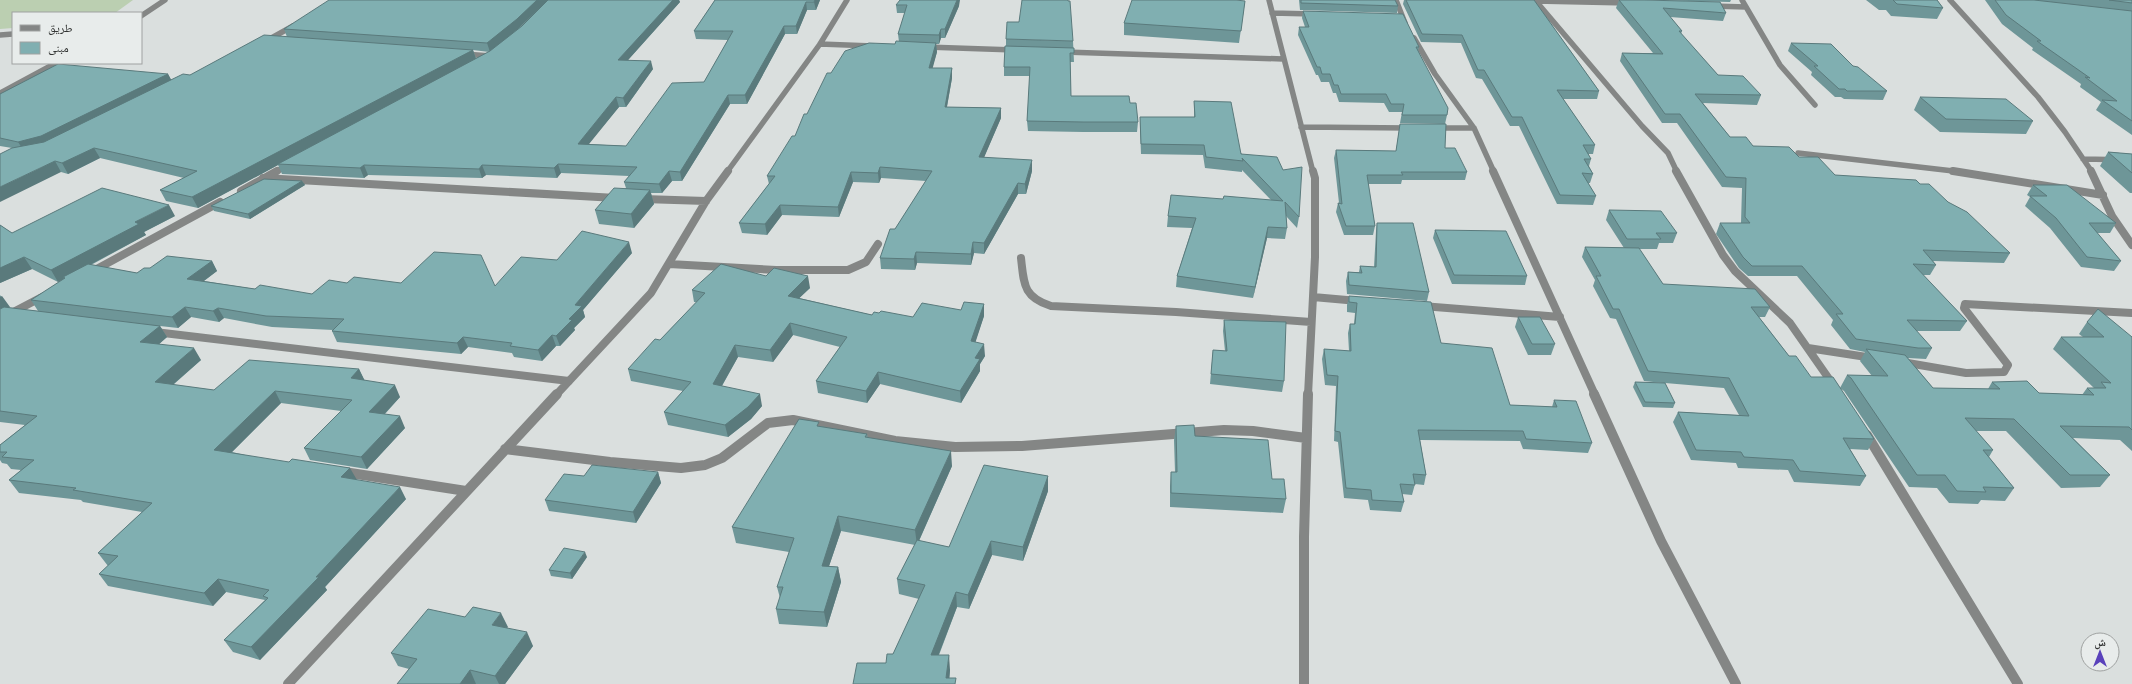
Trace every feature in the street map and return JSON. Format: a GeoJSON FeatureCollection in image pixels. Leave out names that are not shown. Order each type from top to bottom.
{"type":"FeatureCollection","features":[{"type":"Feature","properties":{"kind":"street"},"geometry":{"type":"LineString","coordinates":[[142,15],[165,0]]}},
{"type":"Feature","properties":{"kind":"street"},"geometry":{"type":"LineString","coordinates":[[288,684],[651,293],[706,201],[820,44],[847,0]]}},
{"type":"Feature","properties":{"kind":"street"},"geometry":{"type":"LineString","coordinates":[[1268,0],[1315,178],[1313,297],[1306,438],[1304,684]]}},
{"type":"Feature","properties":{"kind":"street"},"geometry":{"type":"LineString","coordinates":[[1396,0],[1398,17],[1435,74],[1474,128],[1661,541],[1736,684]]}},
{"type":"Feature","properties":{"kind":"street"},"geometry":{"type":"LineString","coordinates":[[1535,0],[1632,3]]}},
{"type":"Feature","properties":{"kind":"street"},"geometry":{"type":"LineString","coordinates":[[1535,0],[1642,126],[1668,153],[1712,238],[1735,271],[1790,323],[1839,394]]}},
{"type":"Feature","properties":{"kind":"street"},"geometry":{"type":"LineString","coordinates":[[1742,0],[1780,65],[1815,105]]}},
{"type":"Feature","properties":{"kind":"street"},"geometry":{"type":"LineString","coordinates":[[1950,0],[2038,97],[2066,132],[2103,195],[2112,216],[2132,246]]}},
{"type":"Feature","properties":{"kind":"street"},"geometry":{"type":"LineString","coordinates":[[1708,5],[1746,7]]}},
{"type":"Feature","properties":{"kind":"street"},"geometry":{"type":"LineString","coordinates":[[1272,13],[1318,14]]}},
{"type":"Feature","properties":{"kind":"street"},"geometry":{"type":"LineString","coordinates":[[260,44],[297,24]]}},
{"type":"Feature","properties":{"kind":"street"},"geometry":{"type":"LineString","coordinates":[[0,35],[12,34]]}},
{"type":"Feature","properties":{"kind":"street"},"geometry":{"type":"LineString","coordinates":[[268,40],[284,42]]}},
{"type":"Feature","properties":{"kind":"street"},"geometry":{"type":"LineString","coordinates":[[820,44],[884,46]]}},
{"type":"Feature","properties":{"kind":"street"},"geometry":{"type":"LineString","coordinates":[[915,47],[1019,50]]}},
{"type":"Feature","properties":{"kind":"street"},"geometry":{"type":"LineString","coordinates":[[1059,52],[1283,59]]}},
{"type":"Feature","properties":{"kind":"street"},"geometry":{"type":"LineString","coordinates":[[459,53],[494,54],[477,63]]}},
{"type":"Feature","properties":{"kind":"street"},"geometry":{"type":"LineString","coordinates":[[0,93],[54,64]]}},
{"type":"Feature","properties":{"kind":"street"},"geometry":{"type":"LineString","coordinates":[[1301,127],[1419,128]]}},
{"type":"Feature","properties":{"kind":"street"},"geometry":{"type":"LineString","coordinates":[[1427,128],[1474,128]]}},
{"type":"Feature","properties":{"kind":"street"},"geometry":{"type":"LineString","coordinates":[[1798,153],[1972,173],[2103,195]]}},
{"type":"Feature","properties":{"kind":"street"},"geometry":{"type":"LineString","coordinates":[[2083,159],[2132,160]]}},
{"type":"Feature","properties":{"kind":"street"},"geometry":{"type":"LineString","coordinates":[[233,195],[298,160]]}},
{"type":"Feature","properties":{"kind":"street"},"geometry":{"type":"LineString","coordinates":[[263,178],[623,198]]}},
{"type":"Feature","properties":{"kind":"street"},"geometry":{"type":"LineString","coordinates":[[84,276],[227,198]]}},
{"type":"Feature","properties":{"kind":"street"},"geometry":{"type":"LineString","coordinates":[[637,199],[706,201]]}},
{"type":"Feature","properties":{"kind":"street"},"geometry":{"type":"LineString","coordinates":[[669,264],[776,270],[848,270],[866,262],[878,244]]}},
{"type":"Feature","properties":{"kind":"street"},"geometry":{"type":"LineString","coordinates":[[1021,258],[1024,287],[1030,297],[1037,302],[1051,306],[1176,312],[1311,322]]}},
{"type":"Feature","properties":{"kind":"street"},"geometry":{"type":"LineString","coordinates":[[0,319],[49,294]]}},
{"type":"Feature","properties":{"kind":"street"},"geometry":{"type":"LineString","coordinates":[[1313,297],[1369,302]]}},
{"type":"Feature","properties":{"kind":"street"},"geometry":{"type":"LineString","coordinates":[[1808,348],[1967,373],[1993,374],[2004,372],[2008,365],[1964,308],[1965,304],[2132,313]]}},
{"type":"Feature","properties":{"kind":"street"},"geometry":{"type":"LineString","coordinates":[[1417,305],[1560,317]]}},
{"type":"Feature","properties":{"kind":"street"},"geometry":{"type":"LineString","coordinates":[[11,313],[26,315]]}},
{"type":"Feature","properties":{"kind":"street"},"geometry":{"type":"LineString","coordinates":[[148,331],[569,381]]}},
{"type":"Feature","properties":{"kind":"street"},"geometry":{"type":"LineString","coordinates":[[505,449],[610,462],[681,468],[705,465],[722,458],[768,423],[780,420],[793,420],[927,445],[954,448],[1036,445],[1224,430],[1253,431],[1306,438]]}},
{"type":"Feature","properties":{"kind":"street"},"geometry":{"type":"LineString","coordinates":[[1861,427],[2018,684]]}},
{"type":"Feature","properties":{"kind":"street"},"geometry":{"type":"LineString","coordinates":[[332,470],[466,491]]}},
{"type":"Feature","properties":{"kind":"green space"},"geometry":{"type":"Polygon","coordinates":[[[0,0],[133,0],[116,12],[12,12],[12,28],[0,29],[0,0]]]}},
{"type":"Feature","properties":{"kind":"building"},"geometry":{"type":"Polygon","coordinates":[[[329,0],[537,0],[517,19],[487,43],[284,29],[329,0]]]}},
{"type":"Feature","properties":{"kind":"building"},"geometry":{"type":"Polygon","coordinates":[[[548,0],[673,0],[618,60],[651,61],[623,98],[616,97],[578,144],[626,146],[672,83],[704,82],[733,31],[694,31],[715,0],[815,0],[814,2],[806,2],[796,26],[784,26],[745,95],[728,95],[680,172],[669,171],[659,184],[624,182],[637,167],[558,164],[554,168],[482,165],[479,169],[364,165],[360,168],[278,164],[490,51],[522,26],[548,0]]]}},
{"type":"Feature","properties":{"kind":"building"},"geometry":{"type":"Polygon","coordinates":[[[900,0],[957,0],[945,29],[941,29],[939,35],[898,34],[907,5],[896,5],[900,0]]]}},
{"type":"Feature","properties":{"kind":"building"},"geometry":{"type":"Polygon","coordinates":[[[1022,0],[1070,1],[1073,41],[1006,39],[1007,22],[1019,22],[1022,0]]]}},
{"type":"Feature","properties":{"kind":"building"},"geometry":{"type":"Polygon","coordinates":[[[1132,0],[1245,1],[1241,31],[1124,23],[1132,0]]]}},
{"type":"Feature","properties":{"kind":"building"},"geometry":{"type":"Polygon","coordinates":[[[1301,0],[1395,0],[1398,6],[1301,3],[1301,0]]]}},
{"type":"Feature","properties":{"kind":"building"},"geometry":{"type":"Polygon","coordinates":[[[1406,0],[1534,0],[1599,91],[1557,90],[1595,145],[1583,145],[1591,159],[1584,159],[1593,174],[1582,173],[1596,196],[1560,195],[1522,117],[1512,117],[1484,70],[1478,70],[1462,35],[1422,34],[1406,0]]]}},
{"type":"Feature","properties":{"kind":"building"},"geometry":{"type":"Polygon","coordinates":[[[1619,0],[1720,2],[1726,13],[1663,8],[1682,31],[1679,31],[1718,75],[1743,76],[1761,95],[1695,94],[1730,137],[1746,137],[1753,146],[1789,147],[1799,157],[1818,157],[1835,175],[1916,180],[1920,184],[1929,184],[1948,202],[1967,212],[2010,253],[1923,250],[1936,265],[1913,264],[1967,321],[1907,320],[1932,348],[1918,348],[1856,339],[1836,314],[1843,314],[1802,266],[1752,266],[1743,257],[1720,223],[1750,223],[1745,217],[1746,178],[1726,177],[1680,114],[1665,114],[1622,53],[1663,54],[1619,0]]]}},
{"type":"Feature","properties":{"kind":"building"},"geometry":{"type":"Polygon","coordinates":[[[1893,0],[1937,0],[1943,8],[1897,4],[1893,0]]]}},
{"type":"Feature","properties":{"kind":"building"},"geometry":{"type":"Polygon","coordinates":[[[1995,0],[2034,0],[2132,11],[2132,121],[2102,100],[2117,101],[2085,77],[2090,78],[2037,41],[2041,41],[2006,15],[1995,0]]]}},
{"type":"Feature","properties":{"kind":"building"},"geometry":{"type":"Polygon","coordinates":[[[2109,0],[2132,0],[2132,3],[2109,0]]]}},
{"type":"Feature","properties":{"kind":"building"},"geometry":{"type":"Polygon","coordinates":[[[1303,11],[1403,14],[1419,47],[1416,47],[1448,108],[1447,115],[1402,115],[1404,104],[1391,104],[1386,94],[1341,94],[1338,85],[1334,85],[1330,74],[1322,74],[1320,67],[1317,67],[1299,27],[1309,27],[1303,11]]]}},
{"type":"Feature","properties":{"kind":"building"},"geometry":{"type":"Polygon","coordinates":[[[264,35],[473,50],[192,197],[160,190],[197,171],[94,148],[62,163],[55,161],[0,187],[0,154],[12,148],[44,142],[183,74],[190,75],[264,35]]]}},
{"type":"Feature","properties":{"kind":"building"},"geometry":{"type":"Polygon","coordinates":[[[896,41],[936,43],[929,68],[952,68],[945,107],[1001,108],[979,157],[1032,160],[1025,184],[1018,183],[984,243],[973,242],[971,254],[916,252],[914,259],[880,258],[890,229],[895,229],[932,171],[880,167],[878,173],[851,172],[838,207],[780,205],[765,224],[739,223],[775,176],[767,176],[792,136],[795,136],[804,114],[807,114],[827,73],[831,73],[845,51],[869,43],[895,44],[896,41]]]}},
{"type":"Feature","properties":{"kind":"building"},"geometry":{"type":"Polygon","coordinates":[[[1791,43],[1831,44],[1853,66],[1858,67],[1887,91],[1847,91],[1845,89],[1839,89],[1814,66],[1818,66],[1791,43]]]}},
{"type":"Feature","properties":{"kind":"building"},"geometry":{"type":"Polygon","coordinates":[[[1005,46],[1074,48],[1074,53],[1070,53],[1071,96],[1129,96],[1130,103],[1136,103],[1138,122],[1027,121],[1030,67],[1004,67],[1005,46]]]}},
{"type":"Feature","properties":{"kind":"building"},"geometry":{"type":"Polygon","coordinates":[[[58,64],[168,74],[41,136],[18,142],[0,138],[0,94],[58,64]]]}},
{"type":"Feature","properties":{"kind":"building"},"geometry":{"type":"Polygon","coordinates":[[[1920,97],[2006,99],[2033,121],[1946,119],[1920,97]]]}},
{"type":"Feature","properties":{"kind":"building"},"geometry":{"type":"Polygon","coordinates":[[[1194,101],[1231,102],[1241,154],[1277,157],[1283,170],[1302,167],[1299,217],[1285,202],[1287,228],[1268,227],[1255,287],[1177,276],[1196,218],[1168,216],[1171,195],[1223,199],[1224,196],[1283,201],[1242,158],[1243,161],[1206,157],[1204,145],[1141,144],[1140,117],[1195,117],[1194,101]]]}},
{"type":"Feature","properties":{"kind":"building"},"geometry":{"type":"Polygon","coordinates":[[[1400,124],[1446,124],[1445,148],[1455,148],[1467,172],[1401,172],[1403,175],[1367,175],[1375,226],[1346,226],[1338,203],[1342,204],[1336,150],[1396,151],[1400,124]]]}},
{"type":"Feature","properties":{"kind":"building"},"geometry":{"type":"Polygon","coordinates":[[[2108,152],[2132,154],[2132,173],[2108,152]]]}},
{"type":"Feature","properties":{"kind":"building"},"geometry":{"type":"Polygon","coordinates":[[[264,179],[302,181],[248,214],[211,206],[264,179]]]}},
{"type":"Feature","properties":{"kind":"building"},"geometry":{"type":"Polygon","coordinates":[[[2033,185],[2067,185],[2116,223],[2089,223],[2121,261],[2087,257],[2056,218],[2030,196],[2047,196],[2033,185]]]}},
{"type":"Feature","properties":{"kind":"building"},"geometry":{"type":"Polygon","coordinates":[[[102,188],[169,205],[135,222],[139,224],[51,270],[24,257],[0,268],[0,225],[12,233],[102,188]]]}},
{"type":"Feature","properties":{"kind":"building"},"geometry":{"type":"Polygon","coordinates":[[[614,188],[650,190],[631,214],[595,210],[614,188]]]}},
{"type":"Feature","properties":{"kind":"building"},"geometry":{"type":"Polygon","coordinates":[[[1609,210],[1661,211],[1677,233],[1656,233],[1661,239],[1627,239],[1609,210]]]}},
{"type":"Feature","properties":{"kind":"building"},"geometry":{"type":"Polygon","coordinates":[[[1377,223],[1413,223],[1429,292],[1349,285],[1348,272],[1362,273],[1360,266],[1376,267],[1377,223]]]}},
{"type":"Feature","properties":{"kind":"building"},"geometry":{"type":"Polygon","coordinates":[[[1435,230],[1506,231],[1527,276],[1454,275],[1435,230]]]}},
{"type":"Feature","properties":{"kind":"building"},"geometry":{"type":"Polygon","coordinates":[[[582,231],[629,242],[575,305],[582,306],[569,319],[572,320],[556,336],[552,335],[538,350],[510,346],[512,343],[463,337],[457,343],[332,331],[344,319],[266,316],[218,308],[213,311],[185,307],[172,317],[31,300],[65,278],[63,277],[88,264],[137,273],[144,268],[150,268],[167,256],[212,261],[187,279],[255,289],[260,285],[312,294],[329,280],[347,283],[354,277],[401,283],[434,252],[481,255],[495,286],[521,257],[557,260],[582,231]]]}},
{"type":"Feature","properties":{"kind":"building"},"geometry":{"type":"Polygon","coordinates":[[[1585,247],[1639,248],[1663,284],[1755,289],[1770,307],[1751,307],[1789,356],[1796,356],[1811,377],[1833,377],[1874,439],[1843,438],[1866,476],[1800,471],[1793,460],[1744,457],[1741,452],[1696,450],[1678,412],[1749,416],[1729,378],[1648,371],[1619,309],[1613,309],[1596,276],[1601,276],[1585,247]]]}},
{"type":"Feature","properties":{"kind":"building"},"geometry":{"type":"Polygon","coordinates":[[[721,264],[766,276],[774,268],[808,276],[788,296],[872,315],[874,312],[879,313],[881,311],[913,317],[922,303],[961,310],[964,302],[984,304],[971,341],[984,344],[975,358],[980,359],[960,391],[878,372],[866,391],[816,381],[847,337],[790,323],[770,350],[735,345],[713,384],[760,394],[748,407],[725,425],[664,412],[691,382],[628,369],[655,339],[660,340],[705,293],[692,290],[721,264]]]}},
{"type":"Feature","properties":{"kind":"building"},"geometry":{"type":"Polygon","coordinates":[[[1349,296],[1431,302],[1441,343],[1492,348],[1510,405],[1557,407],[1554,400],[1576,401],[1592,443],[1526,439],[1523,431],[1418,430],[1426,475],[1413,474],[1415,485],[1400,484],[1404,502],[1372,500],[1371,490],[1346,488],[1340,432],[1335,431],[1338,376],[1327,375],[1324,349],[1351,351],[1350,324],[1355,324],[1357,303],[1349,302],[1349,296]]]}},
{"type":"Feature","properties":{"kind":"building"},"geometry":{"type":"Polygon","coordinates":[[[4,307],[160,326],[140,342],[194,348],[155,382],[214,390],[249,360],[359,369],[351,378],[395,385],[369,412],[400,416],[361,457],[304,448],[352,400],[275,391],[214,450],[289,462],[292,459],[350,468],[341,477],[400,487],[316,577],[319,577],[251,647],[224,640],[268,598],[263,596],[269,590],[218,579],[204,593],[99,574],[118,556],[98,553],[152,503],[73,490],[76,488],[9,480],[34,460],[2,457],[7,452],[0,452],[0,445],[37,416],[0,411],[0,309],[4,307]]]}},
{"type":"Feature","properties":{"kind":"building"},"geometry":{"type":"Polygon","coordinates":[[[2098,309],[2132,337],[2132,430],[2129,427],[2060,426],[2110,475],[2070,475],[2014,419],[1965,418],[1993,450],[1983,450],[2014,488],[1983,487],[1986,492],[1957,491],[1945,475],[1917,475],[1851,378],[1847,375],[1888,376],[1866,349],[1905,355],[1933,388],[2000,389],[1992,382],[2027,381],[2039,393],[2094,395],[2087,388],[2106,388],[2101,382],[2111,383],[2061,337],[2104,337],[2087,322],[2098,309]]]}},
{"type":"Feature","properties":{"kind":"building"},"geometry":{"type":"Polygon","coordinates":[[[1518,317],[1540,317],[1555,344],[1532,344],[1518,317]]]}},
{"type":"Feature","properties":{"kind":"building"},"geometry":{"type":"Polygon","coordinates":[[[1224,320],[1286,322],[1284,381],[1211,374],[1213,350],[1227,351],[1224,320]]]}},
{"type":"Feature","properties":{"kind":"building"},"geometry":{"type":"Polygon","coordinates":[[[1635,382],[1665,383],[1675,403],[1645,402],[1635,382]]]}},
{"type":"Feature","properties":{"kind":"building"},"geometry":{"type":"Polygon","coordinates":[[[799,419],[819,422],[817,426],[867,434],[865,437],[951,451],[915,530],[838,516],[822,566],[838,567],[824,612],[776,609],[783,587],[777,587],[794,538],[732,527],[799,419]]]}},
{"type":"Feature","properties":{"kind":"building"},"geometry":{"type":"Polygon","coordinates":[[[1194,425],[1195,436],[1268,440],[1272,479],[1284,479],[1286,499],[1171,493],[1171,472],[1177,472],[1176,426],[1194,425]]]}},
{"type":"Feature","properties":{"kind":"building"},"geometry":{"type":"Polygon","coordinates":[[[592,465],[658,472],[633,512],[545,500],[564,474],[584,476],[592,465]]]}},
{"type":"Feature","properties":{"kind":"building"},"geometry":{"type":"Polygon","coordinates":[[[984,465],[1048,476],[1023,547],[991,541],[968,595],[956,592],[931,655],[949,655],[946,678],[956,678],[955,684],[853,684],[857,663],[886,663],[887,654],[893,654],[925,585],[897,579],[917,540],[949,547],[984,465]]]}},
{"type":"Feature","properties":{"kind":"building"},"geometry":{"type":"Polygon","coordinates":[[[564,548],[585,552],[570,573],[549,570],[564,548]]]}},
{"type":"Feature","properties":{"kind":"building"},"geometry":{"type":"Polygon","coordinates":[[[473,607],[501,613],[492,625],[527,632],[495,676],[470,670],[460,684],[397,684],[417,659],[391,653],[428,609],[465,617],[473,607]]]}}]}
